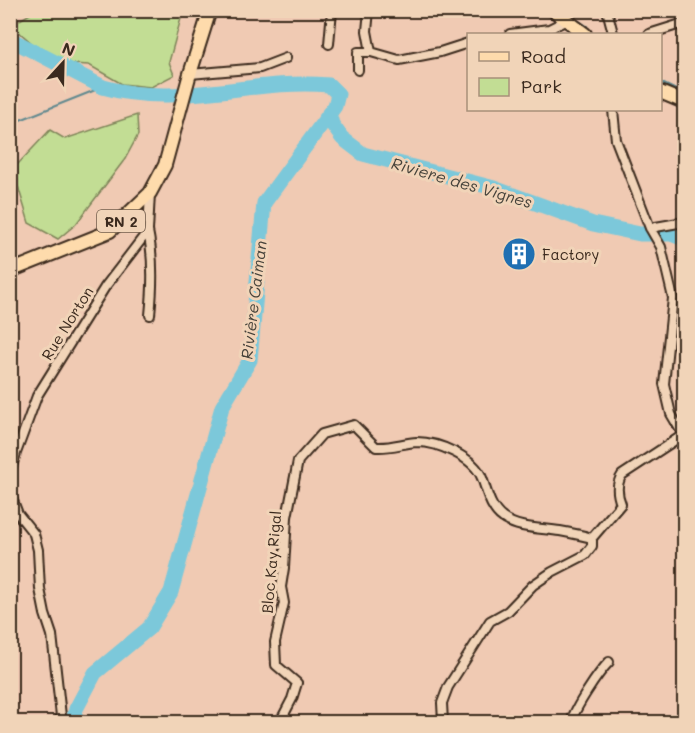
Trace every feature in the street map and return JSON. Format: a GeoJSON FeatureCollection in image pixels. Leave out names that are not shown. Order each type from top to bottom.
{"type":"FeatureCollection","features":[{"type":"Feature","properties":{"kind":"main road","name":"RN 2"},"geometry":{"type":"LineString","coordinates":[[10,272],[110,231],[150,193],[165,165],[210,10]]}},
{"type":"Feature","properties":{"kind":"main road"},"geometry":{"type":"LineString","coordinates":[[553,10],[584,33]]}},
{"type":"Feature","properties":{"kind":"main road"},"geometry":{"type":"LineString","coordinates":[[662,93],[684,102]]}},
{"type":"Feature","properties":{"kind":"street"},"geometry":{"type":"LineString","coordinates":[[329,44],[332,10]]}},
{"type":"Feature","properties":{"kind":"street"},"geometry":{"type":"LineString","coordinates":[[369,10],[367,31],[372,52]]}},
{"type":"Feature","properties":{"kind":"street"},"geometry":{"type":"LineString","coordinates":[[607,10],[614,33]]}},
{"type":"Feature","properties":{"kind":"street"},"geometry":{"type":"LineString","coordinates":[[518,33],[549,29],[567,20]]}},
{"type":"Feature","properties":{"kind":"street"},"geometry":{"type":"LineString","coordinates":[[652,33],[684,23]]}},
{"type":"Feature","properties":{"kind":"street"},"geometry":{"type":"LineString","coordinates":[[358,70],[358,52],[372,52],[399,60],[440,52],[467,43]]}},
{"type":"Feature","properties":{"kind":"street"},"geometry":{"type":"LineString","coordinates":[[190,76],[260,68],[286,58]]}},
{"type":"Feature","properties":{"kind":"street"},"geometry":{"type":"LineString","coordinates":[[442,723],[442,704],[448,687],[490,621],[508,611],[533,585],[585,555],[592,546],[592,538],[621,504],[618,497],[618,481],[622,475],[684,435],[671,414],[664,384],[673,298],[661,247],[650,228],[616,140],[613,111]]}},
{"type":"Feature","properties":{"kind":"street"},"geometry":{"type":"LineString","coordinates":[[150,193],[148,231],[152,247],[153,273],[150,315]]}},
{"type":"Feature","properties":{"kind":"street"},"geometry":{"type":"LineString","coordinates":[[650,228],[684,222]]}},
{"type":"Feature","properties":{"kind":"street","name":"Rue Norton"},"geometry":{"type":"LineString","coordinates":[[10,473],[13,454],[37,396],[105,287],[148,231]]}},
{"type":"Feature","properties":{"kind":"street","name":"Bloc Kay Rigal"},"geometry":{"type":"LineString","coordinates":[[280,723],[297,683],[276,664],[275,642],[284,603],[281,587],[287,517],[298,461],[322,434],[354,425],[376,447],[401,446],[414,442],[446,448],[464,457],[480,473],[493,507],[502,518],[521,526],[592,538]]}},
{"type":"Feature","properties":{"kind":"street"},"geometry":{"type":"LineString","coordinates":[[10,493],[18,514],[34,534],[38,550],[39,589],[52,635],[60,723]]}},
{"type":"Feature","properties":{"kind":"street"},"geometry":{"type":"LineString","coordinates":[[571,723],[601,670],[609,662]]}},
{"type":"Feature","properties":{"kind":"green space"},"geometry":{"type":"Polygon","coordinates":[[[35,11],[100,11],[108,15],[127,11],[183,11],[169,62],[174,75],[151,87],[122,84],[89,65],[55,63],[11,25],[35,11]]]}},
{"type":"Feature","properties":{"kind":"green space"},"geometry":{"type":"Polygon","coordinates":[[[137,115],[138,135],[125,159],[76,224],[58,239],[29,223],[18,186],[17,165],[50,130],[65,139],[137,115]]]}},
{"type":"Feature","properties":{"kind":"waterway"},"geometry":{"type":"LineString","coordinates":[[571,16],[587,26]]}},
{"type":"Feature","properties":{"kind":"waterway","name":"Rivière Caiman"},"geometry":{"type":"LineString","coordinates":[[10,39],[103,87],[131,93],[187,94],[301,84],[329,85],[338,94],[335,106],[264,203],[250,360],[222,407],[171,592],[149,628],[95,673],[76,709],[73,722]]}},
{"type":"Feature","properties":{"kind":"waterway"},"geometry":{"type":"LineString","coordinates":[[662,83],[684,94]]}},
{"type":"Feature","properties":{"kind":"waterway","name":"Riviere des Vignes"},"geometry":{"type":"LineString","coordinates":[[10,124],[103,87]]}},
{"type":"Feature","properties":{"kind":"waterway","name":"Riviere des Vignes"},"geometry":{"type":"LineString","coordinates":[[329,113],[332,124],[342,138],[363,154],[494,188],[593,224],[640,234],[671,234],[684,239]]}},
{"type":"Feature","properties":{"kind":"place","name":"Factory"},"geometry":{"type":"Point","coordinates":[519,254]}}]}
